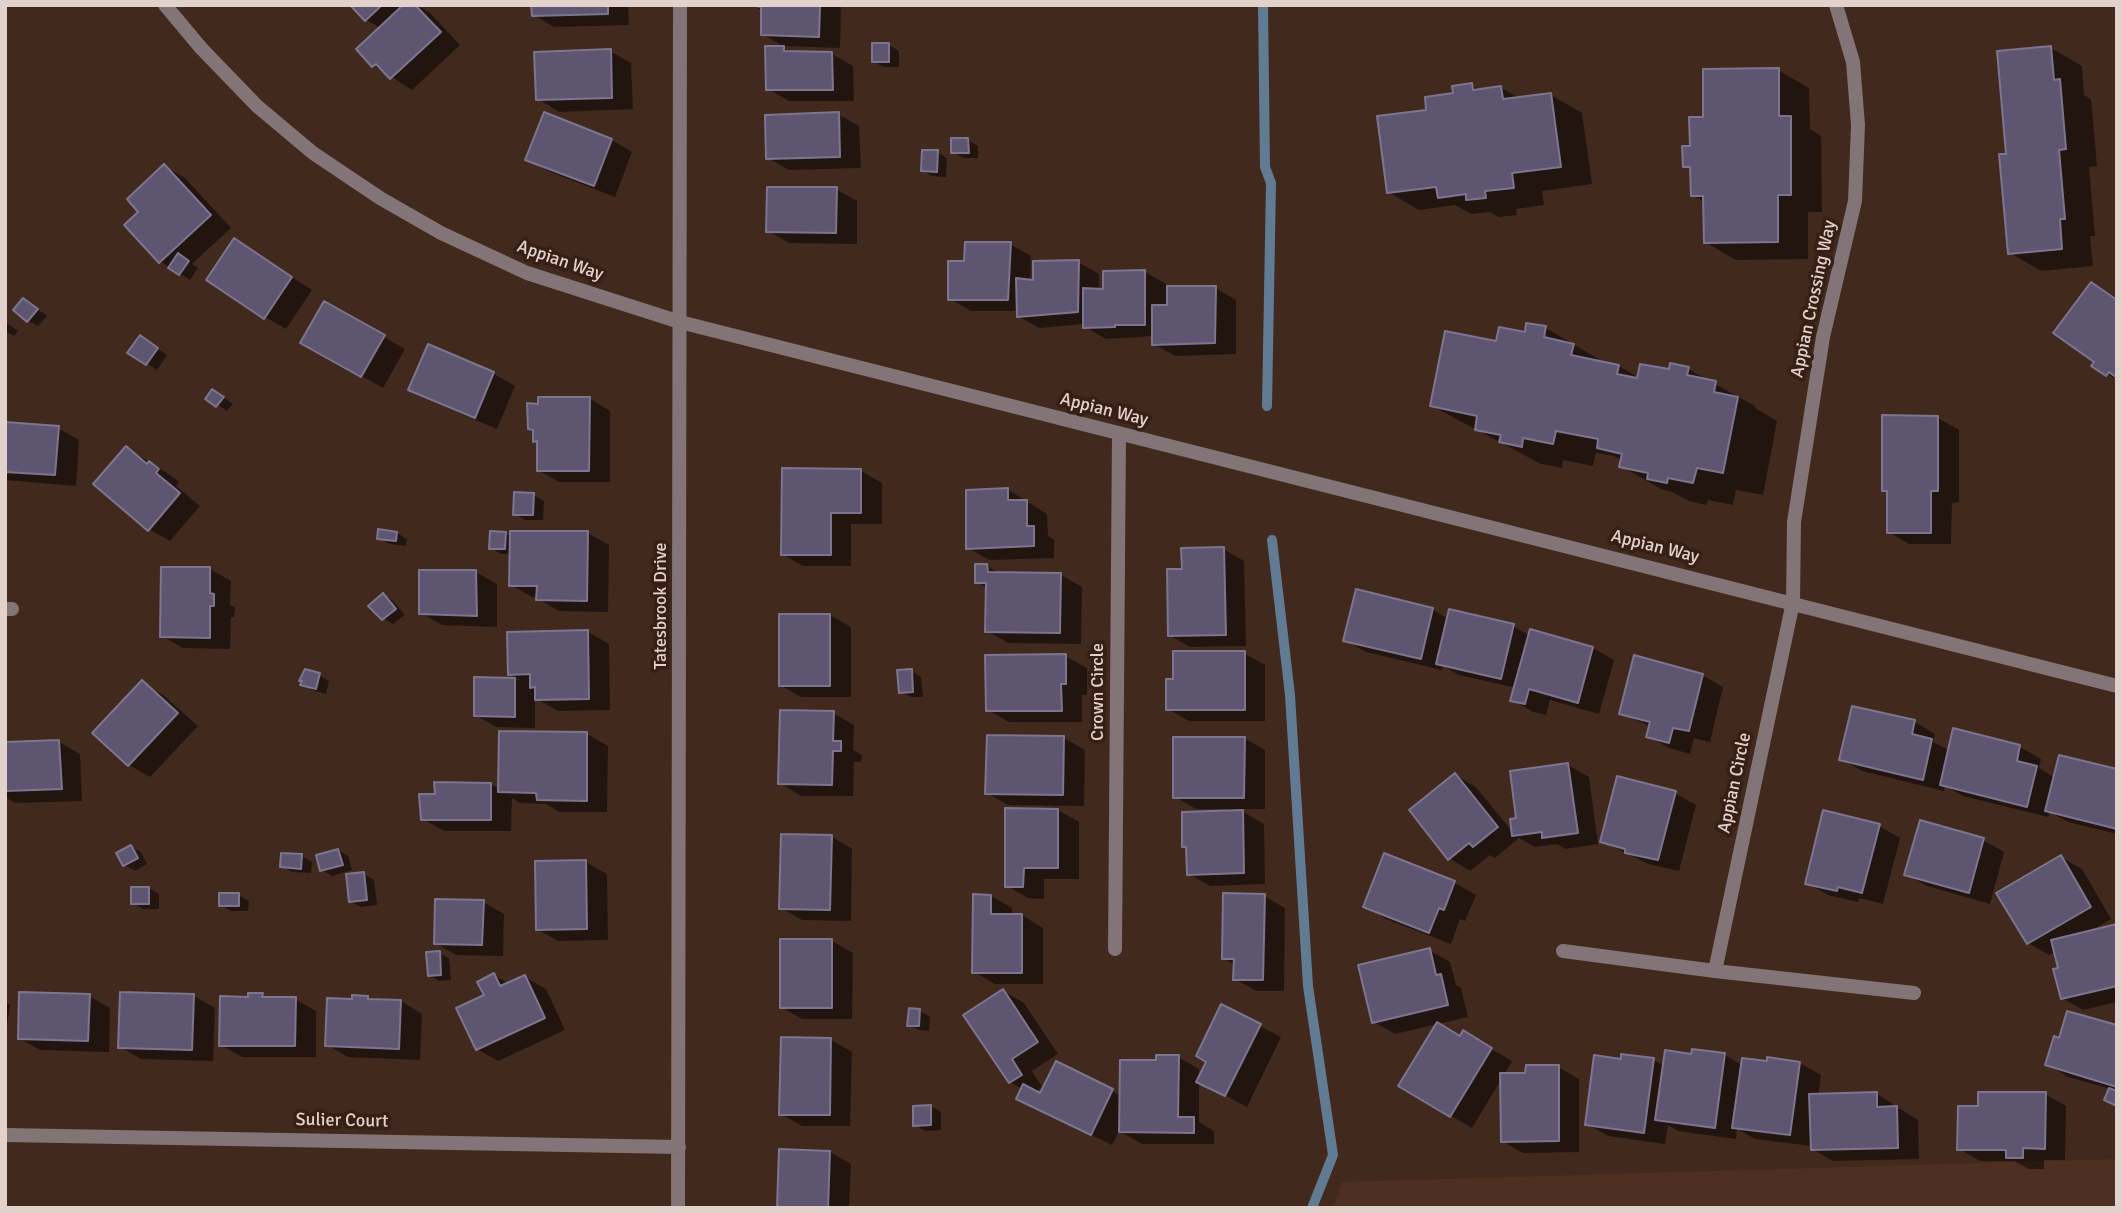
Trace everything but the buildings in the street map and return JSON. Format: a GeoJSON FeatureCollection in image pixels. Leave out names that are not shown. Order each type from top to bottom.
{"type":"FeatureCollection","features":[{"type":"Feature","properties":{"kind":"street","name":"Appian Way"},"geometry":{"type":"LineString","coordinates":[[165,5],[201,48],[257,106],[313,153],[380,198],[441,233],[527,273],[680,321],[1119,435],[1275,471],[2117,686]]}},
{"type":"Feature","properties":{"kind":"street","name":"Tatesbrook Drive"},"geometry":{"type":"LineString","coordinates":[[678,1208],[680,5]]}},
{"type":"Feature","properties":{"kind":"street","name":"Appian Crossing Way"},"geometry":{"type":"LineString","coordinates":[[1793,602],[1794,522],[1823,337],[1856,201],[1858,125],[1853,62],[1836,5]]}},
{"type":"Feature","properties":{"kind":"street","name":"Crown Circle"},"geometry":{"type":"LineString","coordinates":[[1115,949],[1119,435]]}},
{"type":"Feature","properties":{"kind":"street","name":"Appian Circle"},"geometry":{"type":"LineString","coordinates":[[1715,971],[1793,602]]}},
{"type":"Feature","properties":{"kind":"street"},"geometry":{"type":"LineString","coordinates":[[1563,951],[1913,993]]}},
{"type":"Feature","properties":{"kind":"street","name":"Sulier Court"},"geometry":{"type":"LineString","coordinates":[[5,1135],[679,1147]]}},
{"type":"Feature","properties":{"kind":"shaded area"},"geometry":{"type":"Polygon","coordinates":[[[2117,1159],[2117,1208],[1333,1208],[1342,1182],[2117,1159]]]}},
{"type":"Feature","properties":{"kind":"waterway"},"geometry":{"type":"LineString","coordinates":[[1263,5],[1265,167],[1271,183],[1267,406]]}},
{"type":"Feature","properties":{"kind":"waterway"},"geometry":{"type":"LineString","coordinates":[[1272,540],[1290,695],[1308,986],[1333,1155],[1312,1208]]}}]}
